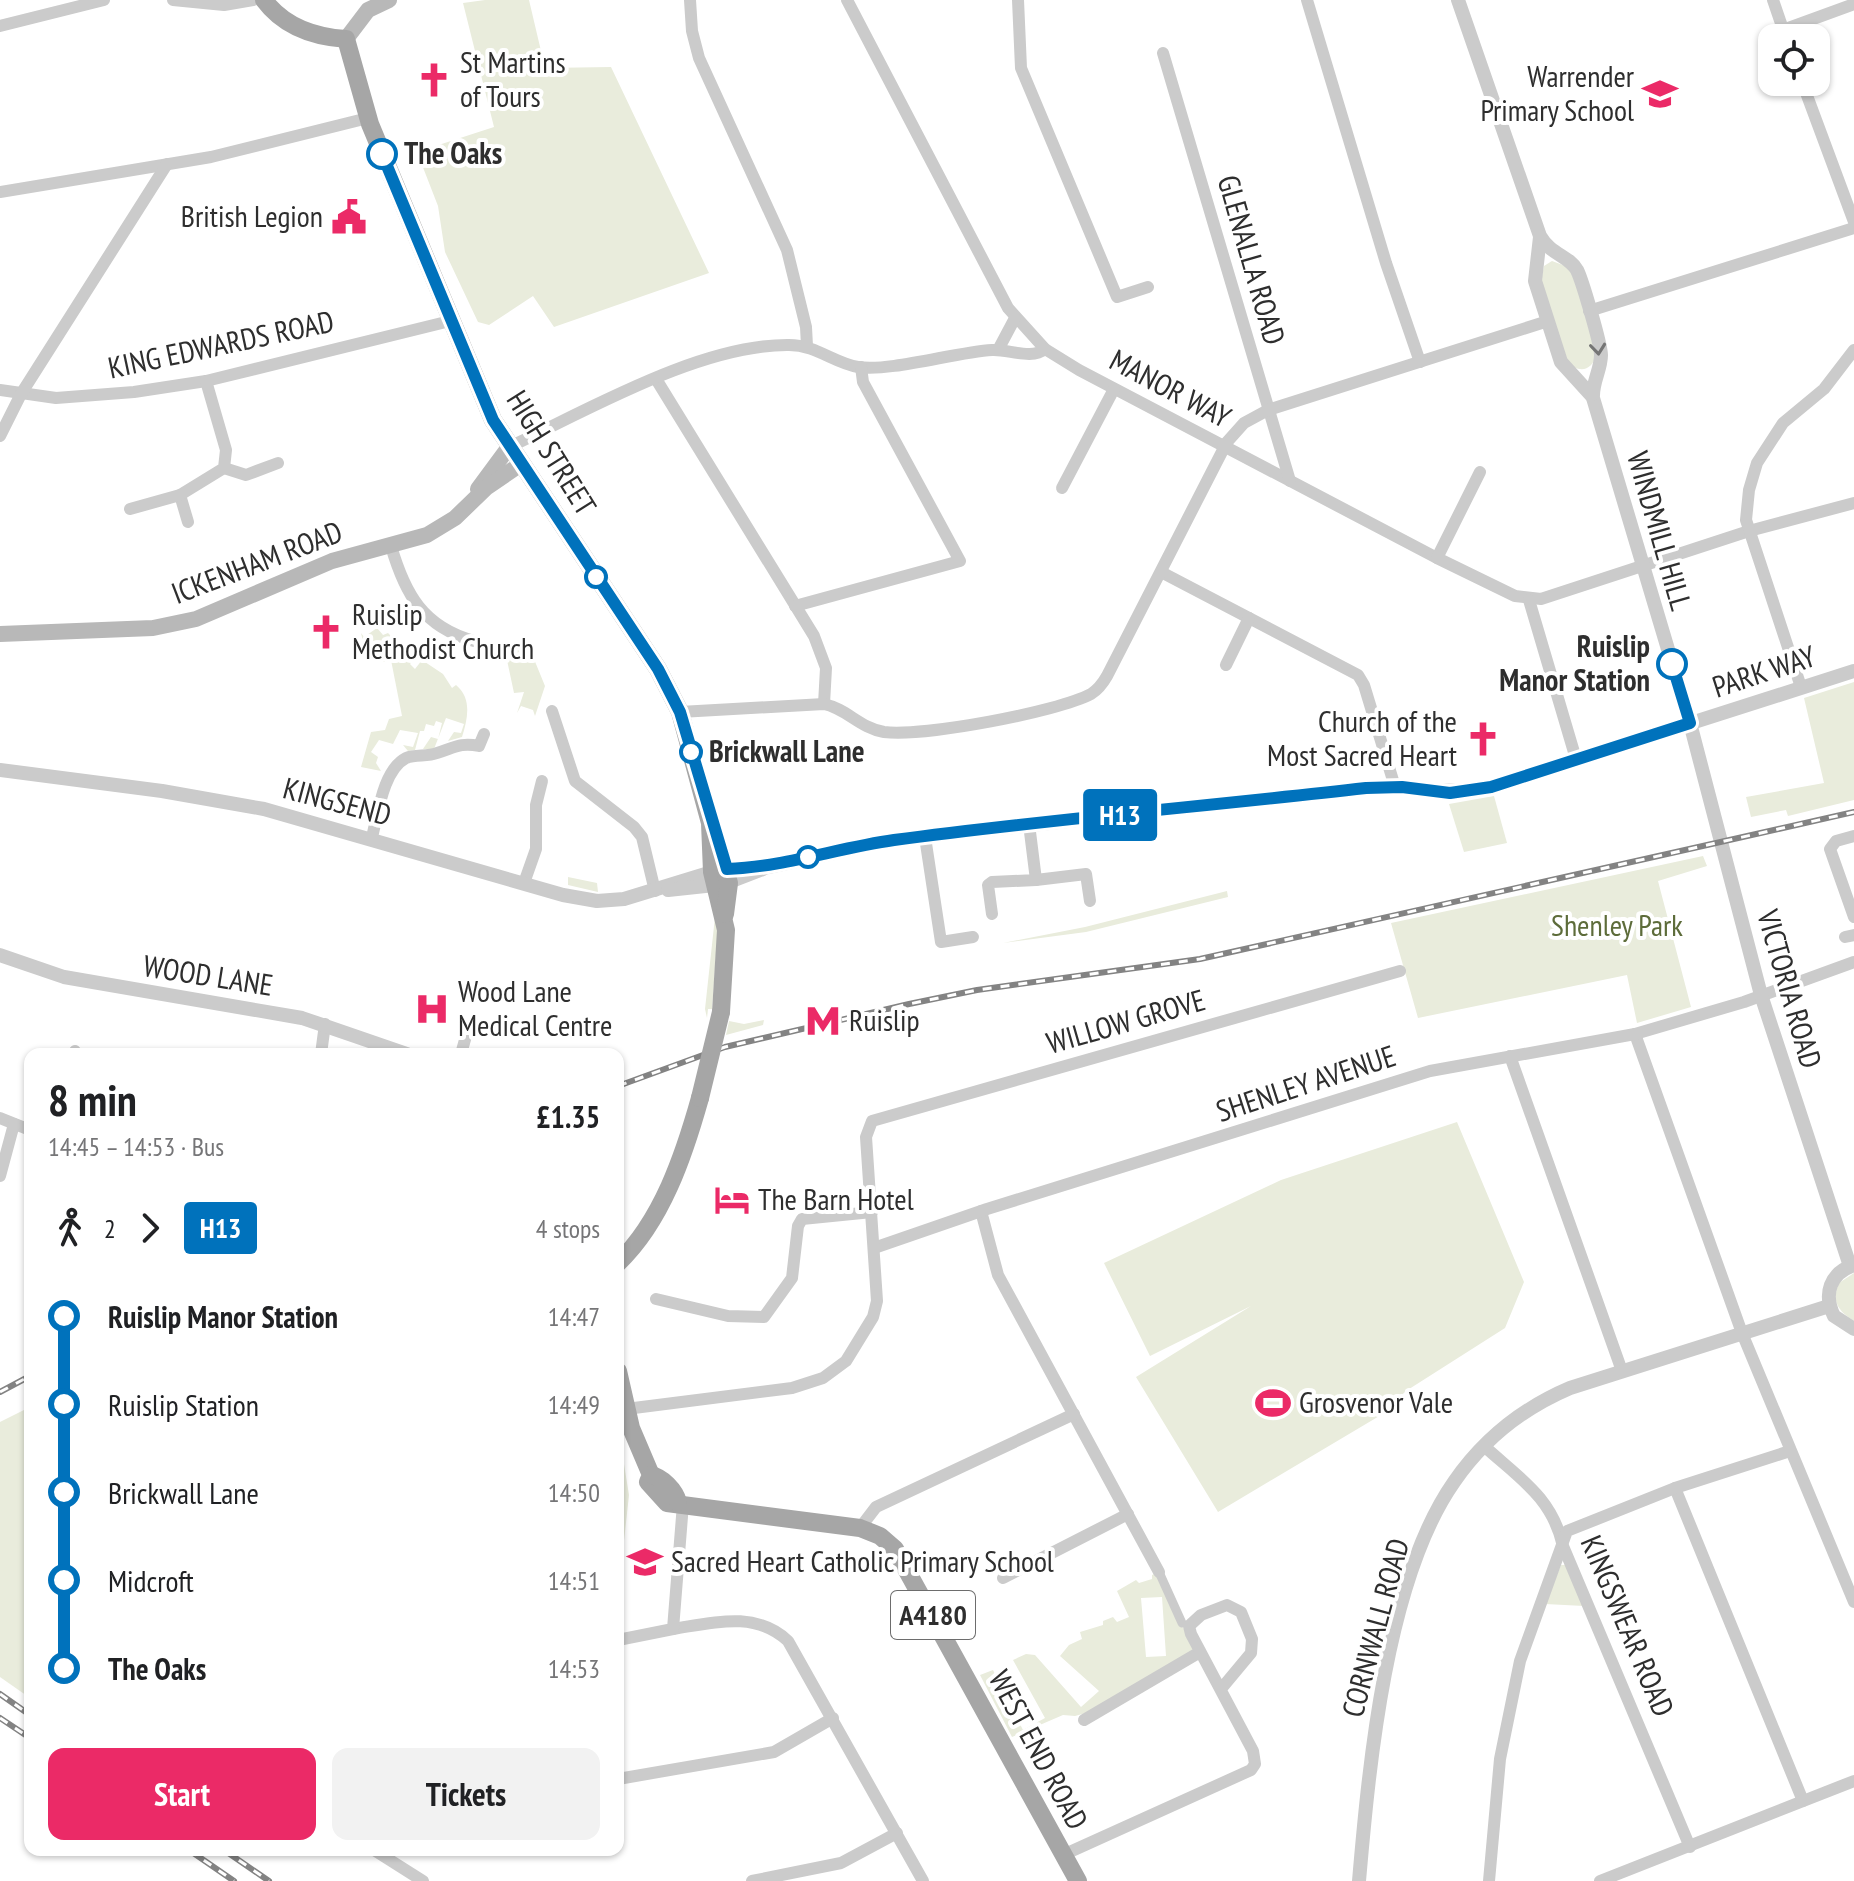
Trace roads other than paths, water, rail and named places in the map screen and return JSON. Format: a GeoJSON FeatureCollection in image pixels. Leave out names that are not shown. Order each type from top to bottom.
{"type":"FeatureCollection","features":[{"type":"Feature","properties":{"kind":"main road"},"geometry":{"type":"LineString","coordinates":[[264,0],[291,25],[318,36],[346,39],[368,10],[389,0]]}},
{"type":"Feature","properties":{"kind":"main road","name":"HIGH STREET"},"geometry":{"type":"LineString","coordinates":[[346,39],[368,118],[493,420],[658,669],[680,712],[722,876]]}},
{"type":"Feature","properties":{"kind":"main road","name":"ICKENHAM ROAD"},"geometry":{"type":"LineString","coordinates":[[471,501],[509,447]]}},
{"type":"Feature","properties":{"kind":"main road","name":"ICKENHAM ROAD"},"geometry":{"type":"LineString","coordinates":[[0,634],[182,624],[332,561],[391,546],[442,528],[471,501],[521,464]]}},
{"type":"Feature","properties":{"kind":"main road"},"geometry":{"type":"LineString","coordinates":[[624,1257],[636,1245],[653,1218],[686,1144],[700,1098],[721,1012],[726,955],[722,876]]}},
{"type":"Feature","properties":{"kind":"main road"},"geometry":{"type":"LineString","coordinates":[[624,1400],[637,1447],[651,1475],[659,1476],[681,1503]]}},
{"type":"Feature","properties":{"kind":"main road","name":"WEST END ROAD"},"geometry":{"type":"LineString","coordinates":[[681,1503],[860,1528],[885,1540],[906,1564],[1078,1881]]}},
{"type":"Feature","properties":{"kind":"street"},"geometry":{"type":"LineString","coordinates":[[0,26],[104,0]]}},
{"type":"Feature","properties":{"kind":"street"},"geometry":{"type":"LineString","coordinates":[[173,0],[224,5],[253,0]]}},
{"type":"Feature","properties":{"kind":"street"},"geometry":{"type":"LineString","coordinates":[[690,0],[692,31],[699,58],[787,250],[807,332],[807,346]]}},
{"type":"Feature","properties":{"kind":"street","name":"MANOR WAY"},"geometry":{"type":"LineString","coordinates":[[847,0],[1015,318],[1045,349],[1114,389],[1437,558],[1529,600]]}},
{"type":"Feature","properties":{"kind":"street"},"geometry":{"type":"LineString","coordinates":[[1018,0],[1021,68],[1117,297],[1148,287]]}},
{"type":"Feature","properties":{"kind":"street"},"geometry":{"type":"LineString","coordinates":[[1307,0],[1386,263],[1420,362]]}},
{"type":"Feature","properties":{"kind":"street","name":"WINDMILL HILL"},"geometry":{"type":"LineString","coordinates":[[1458,0],[1540,236],[1552,253],[1574,266],[1589,311],[1601,353],[1592,385],[1593,398],[1640,566],[1690,723]]}},
{"type":"Feature","properties":{"kind":"street"},"geometry":{"type":"LineString","coordinates":[[1773,0],[1781,24]]}},
{"type":"Feature","properties":{"kind":"street"},"geometry":{"type":"LineString","coordinates":[[1808,24],[1854,4]]}},
{"type":"Feature","properties":{"kind":"street","name":"GLENALLA ROAD"},"geometry":{"type":"LineString","coordinates":[[1163,53],[1290,481]]}},
{"type":"Feature","properties":{"kind":"street"},"geometry":{"type":"LineString","coordinates":[[1807,96],[1854,222]]}},
{"type":"Feature","properties":{"kind":"street"},"geometry":{"type":"LineString","coordinates":[[0,192],[249,149],[368,118]]}},
{"type":"Feature","properties":{"kind":"street"},"geometry":{"type":"LineString","coordinates":[[0,436],[21,394],[167,164]]}},
{"type":"Feature","properties":{"kind":"street"},"geometry":{"type":"LineString","coordinates":[[1589,311],[1854,228]]}},
{"type":"Feature","properties":{"kind":"street","name":"WINDMILL HILL"},"geometry":{"type":"LineString","coordinates":[[1540,236],[1535,281],[1561,362],[1585,384],[1593,398]]}},
{"type":"Feature","properties":{"kind":"street"},"geometry":{"type":"LineString","coordinates":[[998,350],[1015,318]]}},
{"type":"Feature","properties":{"kind":"street","name":"KING EDWARDS ROAD"},"geometry":{"type":"LineString","coordinates":[[0,390],[56,398],[96,397],[206,381],[450,321]]}},
{"type":"Feature","properties":{"kind":"street"},"geometry":{"type":"LineString","coordinates":[[680,712],[824,704],[840,709],[872,729],[918,732],[986,722],[1079,698],[1096,690],[1107,676],[1225,447],[1244,423],[1268,410],[1548,321]]}},
{"type":"Feature","properties":{"kind":"street"},"geometry":{"type":"LineString","coordinates":[[509,447],[656,379],[740,352],[780,345],[807,346],[861,367],[998,350],[1035,354],[1045,349]]}},
{"type":"Feature","properties":{"kind":"street"},"geometry":{"type":"LineString","coordinates":[[1801,687],[1746,520],[1749,490],[1757,463],[1783,423],[1834,379],[1854,350]]}},
{"type":"Feature","properties":{"kind":"street"},"geometry":{"type":"LineString","coordinates":[[795,606],[960,561],[863,382],[861,367]]}},
{"type":"Feature","properties":{"kind":"street"},"geometry":{"type":"LineString","coordinates":[[656,379],[795,606],[825,661],[824,704]]}},
{"type":"Feature","properties":{"kind":"street"},"geometry":{"type":"LineString","coordinates":[[206,381],[226,450],[224,468]]}},
{"type":"Feature","properties":{"kind":"street"},"geometry":{"type":"LineString","coordinates":[[1062,488],[1114,389]]}},
{"type":"Feature","properties":{"kind":"street"},"geometry":{"type":"LineString","coordinates":[[130,509],[180,495],[224,468],[246,475],[278,463]]}},
{"type":"Feature","properties":{"kind":"street"},"geometry":{"type":"LineString","coordinates":[[1437,558],[1480,472]]}},
{"type":"Feature","properties":{"kind":"street"},"geometry":{"type":"LineString","coordinates":[[180,495],[188,522]]}},
{"type":"Feature","properties":{"kind":"street"},"geometry":{"type":"LineString","coordinates":[[1576,759],[1529,600],[1749,531],[1854,503]]}},
{"type":"Feature","properties":{"kind":"street"},"geometry":{"type":"LineString","coordinates":[[391,546],[404,587],[418,608],[440,627],[474,641]]}},
{"type":"Feature","properties":{"kind":"street"},"geometry":{"type":"LineString","coordinates":[[1161,572],[1361,678],[1395,787]]}},
{"type":"Feature","properties":{"kind":"street"},"geometry":{"type":"LineString","coordinates":[[1226,665],[1249,618]]}},
{"type":"Feature","properties":{"kind":"street","name":"PARK WAY"},"geometry":{"type":"LineString","coordinates":[[1029,824],[1395,787],[1442,793],[1468,791],[1854,671]]}},
{"type":"Feature","properties":{"kind":"street"},"geometry":{"type":"LineString","coordinates":[[552,711],[575,781],[634,827],[642,837],[655,891]]}},
{"type":"Feature","properties":{"kind":"street","name":"VICTORIA ROAD"},"geometry":{"type":"LineString","coordinates":[[1690,723],[1761,995],[1852,1266],[1834,1278],[1830,1286],[1829,1306]]}},
{"type":"Feature","properties":{"kind":"street"},"geometry":{"type":"LineString","coordinates":[[372,837],[390,775],[398,764],[410,757],[435,754],[455,744],[479,746],[484,734]]}},
{"type":"Feature","properties":{"kind":"street","name":"KINGSEND"},"geometry":{"type":"LineString","coordinates":[[0,770],[242,805],[372,837],[524,883],[597,901],[853,847],[1029,824]]}},
{"type":"Feature","properties":{"kind":"street"},"geometry":{"type":"LineString","coordinates":[[524,883],[536,849],[536,805],[542,781]]}},
{"type":"Feature","properties":{"kind":"street"},"geometry":{"type":"LineString","coordinates":[[1029,824],[1036,880]]}},
{"type":"Feature","properties":{"kind":"street"},"geometry":{"type":"LineString","coordinates":[[1854,836],[1831,845],[1830,873],[1854,917]]}},
{"type":"Feature","properties":{"kind":"street"},"geometry":{"type":"LineString","coordinates":[[925,837],[941,942],[973,937]]}},
{"type":"Feature","properties":{"kind":"street"},"geometry":{"type":"LineString","coordinates":[[992,914],[988,885],[992,882],[1086,874],[1090,901]]}},
{"type":"Feature","properties":{"kind":"street","name":"WOOD LANE"},"geometry":{"type":"LineString","coordinates":[[0,955],[64,977],[325,1024],[391,1048]]}},
{"type":"Feature","properties":{"kind":"street","name":"SHENLEY AVENUE"},"geometry":{"type":"LineString","coordinates":[[874,1248],[981,1211],[1430,1071],[1635,1034],[1854,962]]}},
{"type":"Feature","properties":{"kind":"street","name":"WILLOW GROVE"},"geometry":{"type":"LineString","coordinates":[[872,1212],[866,1137],[869,1126],[877,1119],[1400,971]]}},
{"type":"Feature","properties":{"kind":"street"},"geometry":{"type":"LineString","coordinates":[[322,1048],[325,1024]]}},
{"type":"Feature","properties":{"kind":"street"},"geometry":{"type":"LineString","coordinates":[[1635,1034],[1742,1333],[1854,1602]]}},
{"type":"Feature","properties":{"kind":"street"},"geometry":{"type":"LineString","coordinates":[[463,1048],[466,1036]]}},
{"type":"Feature","properties":{"kind":"street"},"geometry":{"type":"LineString","coordinates":[[1510,1056],[1622,1371]]}},
{"type":"Feature","properties":{"kind":"street"},"geometry":{"type":"LineString","coordinates":[[0,1118],[24,1128]]}},
{"type":"Feature","properties":{"kind":"street"},"geometry":{"type":"LineString","coordinates":[[0,1176],[14,1124]]}},
{"type":"Feature","properties":{"kind":"street"},"geometry":{"type":"LineString","coordinates":[[981,1211],[998,1275],[1187,1622],[1253,1751],[1255,1764],[1251,1770],[1063,1855]]}},
{"type":"Feature","properties":{"kind":"street"},"geometry":{"type":"LineString","coordinates":[[626,1409],[792,1388],[835,1370],[846,1361],[876,1309],[872,1212],[802,1219],[798,1226],[792,1278],[764,1317],[740,1318],[656,1299]]}},
{"type":"Feature","properties":{"kind":"street"},"geometry":{"type":"LineString","coordinates":[[1829,1306],[1841,1324],[1854,1329]]}},
{"type":"Feature","properties":{"kind":"street","name":"CORNWALL ROAD"},"geometry":{"type":"LineString","coordinates":[[1359,1881],[1376,1721],[1404,1600],[1428,1530],[1447,1495],[1484,1446],[1538,1402],[1622,1371],[1829,1306]]}},
{"type":"Feature","properties":{"kind":"street"},"geometry":{"type":"LineString","coordinates":[[860,1528],[876,1507],[1074,1414]]}},
{"type":"Feature","properties":{"kind":"street","name":"KINGSWEAR ROAD"},"geometry":{"type":"LineString","coordinates":[[1484,1446],[1546,1502],[1690,1847]]}},
{"type":"Feature","properties":{"kind":"street"},"geometry":{"type":"LineString","coordinates":[[1489,1881],[1500,1759],[1517,1675],[1532,1620],[1567,1531],[1675,1488],[1790,1451]]}},
{"type":"Feature","properties":{"kind":"street"},"geometry":{"type":"LineString","coordinates":[[1675,1488],[1803,1801]]}},
{"type":"Feature","properties":{"kind":"street"},"geometry":{"type":"LineString","coordinates":[[673,1629],[681,1503]]}},
{"type":"Feature","properties":{"kind":"street"},"geometry":{"type":"LineString","coordinates":[[1003,1578],[1128,1514]]}},
{"type":"Feature","properties":{"kind":"street"},"geometry":{"type":"LineString","coordinates":[[1187,1622],[1227,1605],[1241,1612],[1249,1630],[1251,1653],[1221,1689]]}},
{"type":"Feature","properties":{"kind":"street"},"geometry":{"type":"LineString","coordinates":[[624,1639],[728,1620],[756,1623],[779,1633],[795,1650],[923,1881]]}},
{"type":"Feature","properties":{"kind":"street"},"geometry":{"type":"LineString","coordinates":[[1084,1720],[1200,1652]]}},
{"type":"Feature","properties":{"kind":"street"},"geometry":{"type":"LineString","coordinates":[[624,1778],[774,1752],[833,1718]]}},
{"type":"Feature","properties":{"kind":"street"},"geometry":{"type":"LineString","coordinates":[[1600,1881],[1854,1781]]}},
{"type":"Feature","properties":{"kind":"street"},"geometry":{"type":"LineString","coordinates":[[752,1881],[841,1863],[897,1833]]}},
{"type":"Feature","properties":{"kind":"street"},"geometry":{"type":"LineString","coordinates":[[384,1856],[423,1881]]}},
{"type":"Feature","properties":{"kind":"street"},"geometry":{"type":"LineString","coordinates":[[394,1862],[398,1856]]}},
{"type":"Feature","properties":{"kind":"railway"},"geometry":{"type":"LineString","coordinates":[[624,1084],[725,1047],[909,1004],[977,990],[1200,959],[1854,812]]}},
{"type":"Feature","properties":{"kind":"railway"},"geometry":{"type":"LineString","coordinates":[[0,1392],[24,1379]]}},
{"type":"Feature","properties":{"kind":"railway"},"geometry":{"type":"LineString","coordinates":[[0,1694],[24,1711]]}},
{"type":"Feature","properties":{"kind":"railway"},"geometry":{"type":"LineString","coordinates":[[0,1718],[24,1734]]}},
{"type":"Feature","properties":{"kind":"railway"},"geometry":{"type":"LineString","coordinates":[[198,1856],[234,1881]]}},
{"type":"Feature","properties":{"kind":"railway"},"geometry":{"type":"LineString","coordinates":[[233,1856],[269,1881]]}},
{"type":"Feature","properties":{"kind":"place","name":"St Martins of Tours"},"geometry":{"type":"Point","coordinates":[434,80]}},
{"type":"Feature","properties":{"kind":"place","name":"Warrender Primary School"},"geometry":{"type":"Point","coordinates":[1660,94]}},
{"type":"Feature","properties":{"kind":"place","name":"The Oaks"},"geometry":{"type":"Point","coordinates":[382,154]}},
{"type":"Feature","properties":{"kind":"place","name":"British Legion"},"geometry":{"type":"Point","coordinates":[349,217]}},
{"type":"Feature","properties":{"kind":"place","name":"Ruislip Methodist Church"},"geometry":{"type":"Point","coordinates":[326,632]}},
{"type":"Feature","properties":{"kind":"place","name":"Ruislip Manor Station"},"geometry":{"type":"Point","coordinates":[1672,664]}},
{"type":"Feature","properties":{"kind":"place","name":"Church of the Most Sacred Heart"},"geometry":{"type":"Point","coordinates":[1483,739]}},
{"type":"Feature","properties":{"kind":"place","name":"Brickwall Lane"},"geometry":{"type":"Point","coordinates":[691,752]}},
{"type":"Feature","properties":{"kind":"place","name":"Wood Lane Medical Centre"},"geometry":{"type":"Point","coordinates":[432,1009]}},
{"type":"Feature","properties":{"kind":"place","name":"Ruislip"},"geometry":{"type":"Point","coordinates":[823,1021]}},
{"type":"Feature","properties":{"kind":"place","name":"The Barn Hotel"},"geometry":{"type":"Point","coordinates":[732,1200]}},
{"type":"Feature","properties":{"kind":"place","name":"Grosvenor Vale"},"geometry":{"type":"Point","coordinates":[1273,1403]}},
{"type":"Feature","properties":{"kind":"place","name":"Sacred Heart Catholic Primary School"},"geometry":{"type":"Point","coordinates":[645,1562]}},
{"type":"Feature","properties":{"kind":"park label","name":"Shenley Park"},"geometry":{"type":"Point","coordinates":[1617,926]}}]}
